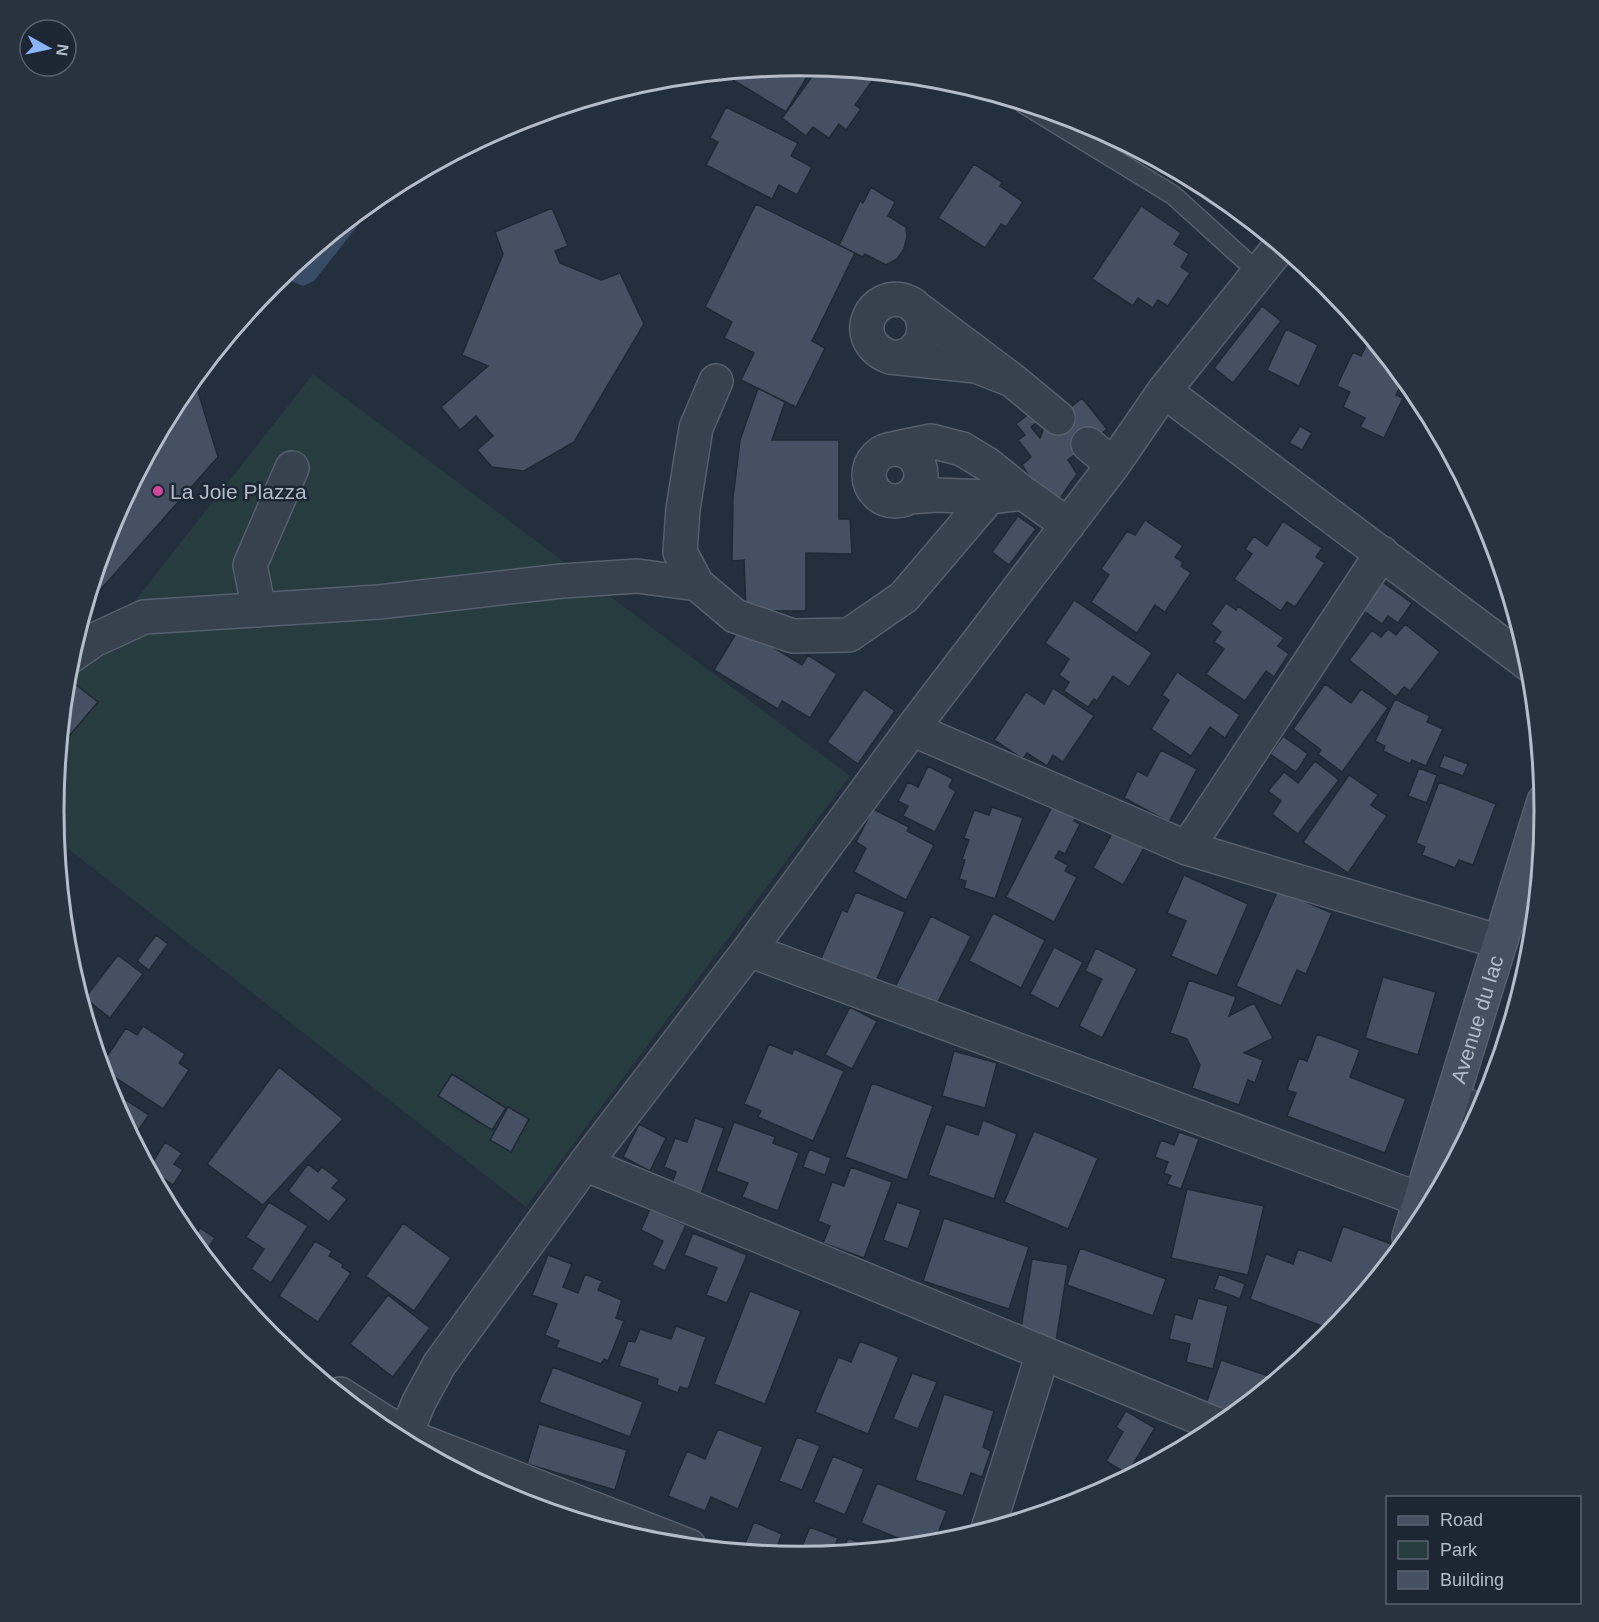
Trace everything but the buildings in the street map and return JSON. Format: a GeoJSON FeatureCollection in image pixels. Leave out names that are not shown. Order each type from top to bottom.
{"type":"FeatureCollection","features":[{"type":"Feature","properties":{"kind":"main road","name":"Avenue du lac"},"geometry":{"type":"LineString","coordinates":[[1435,1180],[1466,1106],[1500,942],[1534,835]]}},
{"type":"Feature","properties":{"kind":"street"},"geometry":{"type":"LineString","coordinates":[[406,1432],[418,1402],[439,1365],[585,1164],[749,950],[912,729],[1113,465],[1164,391],[1276,251]]}},
{"type":"Feature","properties":{"kind":"street"},"geometry":{"type":"LineString","coordinates":[[1012,380],[976,366],[890,357],[875,349],[867,332],[867,322],[878,305],[887,301],[897,300],[915,306],[1012,380],[1058,417]]}},
{"type":"Feature","properties":{"kind":"street"},"geometry":{"type":"LineString","coordinates":[[899,358],[915,349],[924,334],[924,324],[915,306]]}},
{"type":"Feature","properties":{"kind":"street"},"geometry":{"type":"LineString","coordinates":[[716,381],[696,428],[683,509],[680,552],[696,584],[735,616],[793,636],[849,635],[904,597],[988,497]]}},
{"type":"Feature","properties":{"kind":"street"},"geometry":{"type":"LineString","coordinates":[[1164,391],[1517,655]]}},
{"type":"Feature","properties":{"kind":"street"},"geometry":{"type":"LineString","coordinates":[[1023,494],[988,497],[937,495],[892,501],[876,493],[871,486],[870,468],[873,459],[888,449],[931,441],[962,449],[987,464],[1023,494],[1068,525]]}},
{"type":"Feature","properties":{"kind":"street"},"geometry":{"type":"LineString","coordinates":[[1088,444],[1113,465]]}},
{"type":"Feature","properties":{"kind":"street"},"geometry":{"type":"LineString","coordinates":[[259,610],[250,565],[292,468]]}},
{"type":"Feature","properties":{"kind":"street"},"geometry":{"type":"LineString","coordinates":[[1187,848],[1382,553]]}},
{"type":"Feature","properties":{"kind":"street"},"geometry":{"type":"LineString","coordinates":[[84,647],[144,617],[379,602],[562,581],[637,576],[696,584]]}},
{"type":"Feature","properties":{"kind":"street"},"geometry":{"type":"LineString","coordinates":[[912,729],[1187,848],[1500,942]]}},
{"type":"Feature","properties":{"kind":"street"},"geometry":{"type":"LineString","coordinates":[[749,950],[1423,1200]]}},
{"type":"Feature","properties":{"kind":"street"},"geometry":{"type":"LineString","coordinates":[[585,1164],[1209,1421]]}},
{"type":"Feature","properties":{"kind":"street"},"geometry":{"type":"LineString","coordinates":[[991,1521],[1043,1353]]}},
{"type":"Feature","properties":{"kind":"street"},"geometry":{"type":"LineString","coordinates":[[436,1450],[646,1530]]}},
{"type":"Feature","properties":{"kind":"lane"},"geometry":{"type":"LineString","coordinates":[[1052,121],[1173,195],[1259,273]]}},
{"type":"Feature","properties":{"kind":"green space"},"geometry":{"type":"Polygon","coordinates":[[[313,374],[850,776],[526,1207],[65,847],[66,763],[78,674],[313,374]]]}},
{"type":"Feature","properties":{"kind":"water"},"geometry":{"type":"Polygon","coordinates":[[[361,222],[314,281],[303,286],[291,281],[315,258],[361,222]]]}},
{"type":"Feature","properties":{"kind":"place","name":"La Joie Plazza"},"geometry":{"type":"Point","coordinates":[158,491]}}]}
